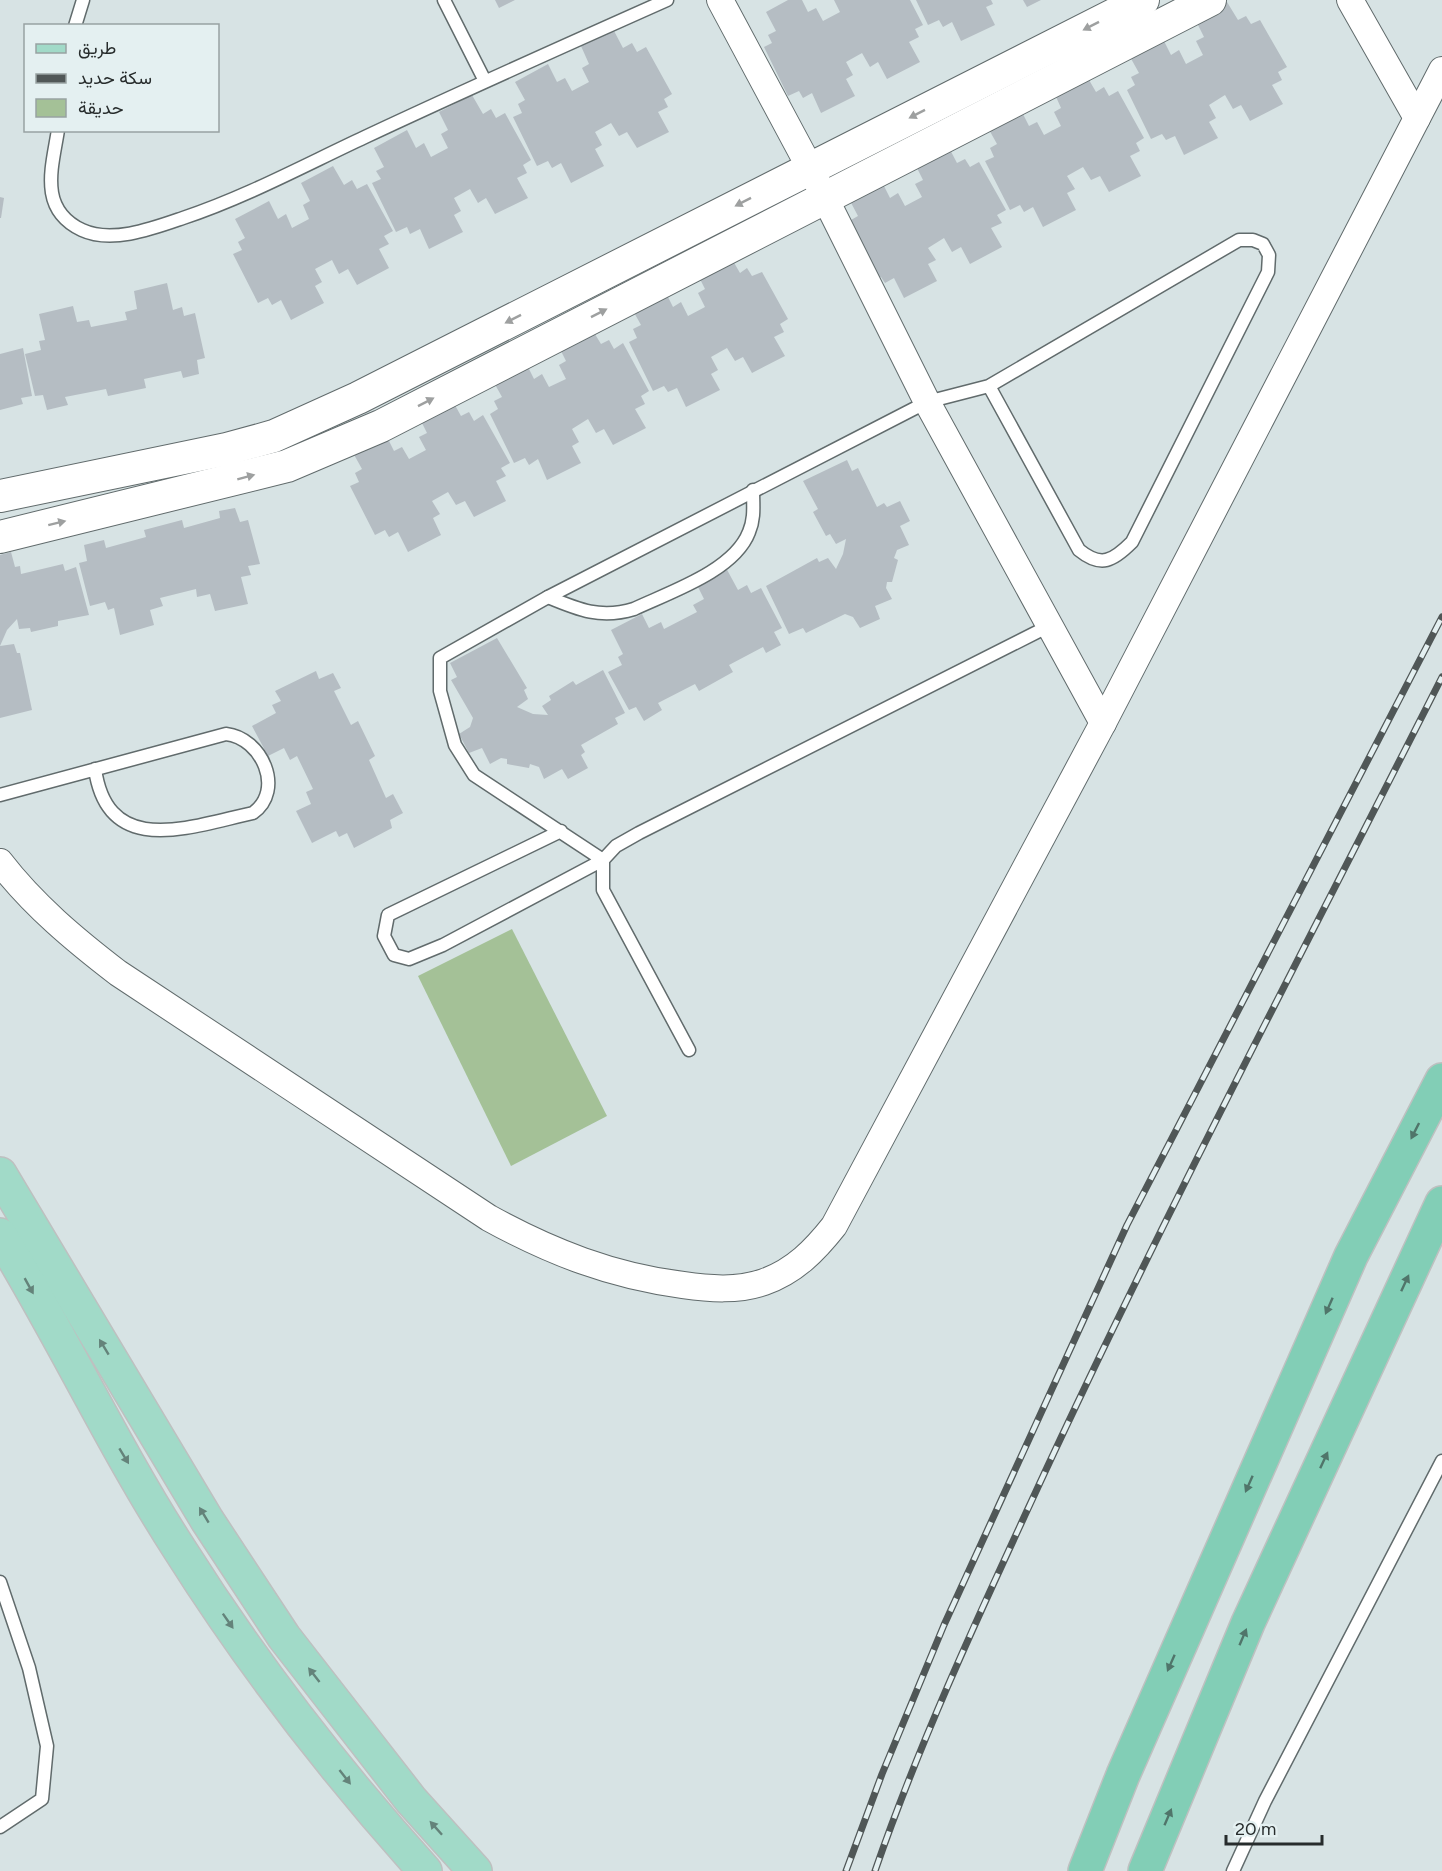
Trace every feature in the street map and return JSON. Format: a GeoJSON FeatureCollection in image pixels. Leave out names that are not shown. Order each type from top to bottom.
{"type":"FeatureCollection","features":[{"type":"Feature","properties":{"kind":"highway"},"geometry":{"type":"LineString","coordinates":[[1085,1871],[1122,1775],[1351,1256],[1442,1080]]}},
{"type":"Feature","properties":{"kind":"highway"},"geometry":{"type":"LineString","coordinates":[[1145,1871],[1248,1623],[1442,1203]]}},
{"type":"Feature","properties":{"kind":"main road"},"geometry":{"type":"LineString","coordinates":[[0,1174],[207,1520],[284,1637],[411,1800],[475,1871]]}},
{"type":"Feature","properties":{"kind":"main road"},"geometry":{"type":"LineString","coordinates":[[0,1235],[95,1408],[180,1551],[269,1680],[370,1810],[425,1871]]}},
{"type":"Feature","properties":{"kind":"street"},"geometry":{"type":"LineString","coordinates":[[720,0],[810,168],[927,402],[1102,723]]}},
{"type":"Feature","properties":{"kind":"street"},"geometry":{"type":"LineString","coordinates":[[0,496],[227,450],[274,436],[358,398],[1143,0]]}},
{"type":"Feature","properties":{"kind":"street"},"geometry":{"type":"LineString","coordinates":[[0,537],[235,480],[286,466],[328,450],[1210,0]]}},
{"type":"Feature","properties":{"kind":"street"},"geometry":{"type":"LineString","coordinates":[[1350,0],[1417,118]]}},
{"type":"Feature","properties":{"kind":"street"},"geometry":{"type":"LineString","coordinates":[[0,862],[43,911],[79,944],[118,973],[489,1218],[539,1245],[592,1266],[647,1281],[703,1288],[734,1288],[764,1282],[792,1269],[815,1250],[834,1226],[1102,723],[1442,70]]}},
{"type":"Feature","properties":{"kind":"lane"},"geometry":{"type":"LineString","coordinates":[[76,24],[83,0]]}},
{"type":"Feature","properties":{"kind":"lane"},"geometry":{"type":"LineString","coordinates":[[444,0],[485,81]]}},
{"type":"Feature","properties":{"kind":"lane"},"geometry":{"type":"LineString","coordinates":[[58,132],[49,187],[55,205],[66,220],[82,230],[100,236],[118,235],[214,207],[485,81],[667,0]]}},
{"type":"Feature","properties":{"kind":"lane"},"geometry":{"type":"LineString","coordinates":[[603,860],[474,775],[455,745],[440,691],[440,658],[548,597],[927,402],[989,386],[1239,240],[1253,240],[1263,244],[1269,255],[1268,272],[1132,542],[1119,555],[1103,561],[1090,559],[1079,549],[989,386]]}},
{"type":"Feature","properties":{"kind":"lane"},"geometry":{"type":"LineString","coordinates":[[548,597],[585,613],[620,613],[634,609],[721,566],[736,553],[749,533],[754,514],[753,490]]}},
{"type":"Feature","properties":{"kind":"lane"},"geometry":{"type":"LineString","coordinates":[[561,831],[388,915],[384,936],[394,955],[409,959],[443,945],[603,860],[616,846],[639,833],[1049,626]]}},
{"type":"Feature","properties":{"kind":"lane"},"geometry":{"type":"LineString","coordinates":[[0,795],[94,769],[226,734],[237,735],[254,746],[260,755],[269,790],[266,799],[253,813],[174,830],[146,830],[120,820],[110,810],[102,797],[94,769]]}},
{"type":"Feature","properties":{"kind":"lane"},"geometry":{"type":"LineString","coordinates":[[603,860],[603,890],[689,1050]]}},
{"type":"Feature","properties":{"kind":"lane"},"geometry":{"type":"LineString","coordinates":[[1233,1871],[1264,1802],[1442,1461]]}},
{"type":"Feature","properties":{"kind":"lane"},"geometry":{"type":"LineString","coordinates":[[0,1582],[29,1668],[47,1746],[42,1799],[0,1827]]}},
{"type":"Feature","properties":{"kind":"green space"},"geometry":{"type":"Polygon","coordinates":[[[512,929],[607,1116],[511,1166],[418,976],[512,929]]]}},
{"type":"Feature","properties":{"kind":"building"},"geometry":{"type":"Polygon","coordinates":[[[495,0],[515,0],[499,8],[495,0]]]}},
{"type":"Feature","properties":{"kind":"building"},"geometry":{"type":"Polygon","coordinates":[[[788,0],[802,0],[808,12],[816,8],[823,21],[840,12],[834,0],[910,0],[923,25],[915,29],[919,37],[909,42],[920,62],[887,79],[878,62],[870,67],[862,53],[846,62],[853,75],[846,79],[855,96],[821,113],[812,93],[803,98],[799,91],[788,96],[764,47],[772,43],[768,35],[776,31],[766,12],[788,0]]]}},
{"type":"Feature","properties":{"kind":"building"},"geometry":{"type":"Polygon","coordinates":[[[916,0],[991,0],[993,4],[986,7],[995,25],[961,41],[952,22],[943,27],[939,20],[928,25],[916,0]]]}},
{"type":"Feature","properties":{"kind":"building"},"geometry":{"type":"Polygon","coordinates":[[[1023,0],[1041,0],[1027,7],[1023,0]]]}},
{"type":"Feature","properties":{"kind":"building"},"geometry":{"type":"Polygon","coordinates":[[[1227,2],[1238,20],[1246,16],[1251,24],[1260,20],[1287,67],[1278,72],[1282,80],[1272,85],[1283,104],[1250,121],[1241,105],[1233,109],[1225,95],[1209,105],[1216,118],[1209,122],[1218,138],[1184,155],[1175,136],[1166,140],[1162,134],[1151,139],[1127,90],[1135,85],[1131,77],[1139,73],[1129,55],[1162,37],[1171,55],[1179,50],[1186,64],[1203,55],[1196,41],[1204,37],[1195,19],[1227,2]]]}},
{"type":"Feature","properties":{"kind":"building"},"geometry":{"type":"Polygon","coordinates":[[[613,29],[623,48],[632,43],[637,52],[646,47],[672,94],[664,99],[668,107],[658,112],[669,132],[637,148],[627,132],[619,136],[611,123],[595,132],[602,145],[595,149],[604,166],[571,183],[561,163],[552,168],[548,161],[537,166],[513,117],[522,113],[518,104],[525,100],[515,82],[548,64],[557,82],[565,78],[572,91],[589,82],[582,68],[589,64],[581,46],[613,29]]]}},
{"type":"Feature","properties":{"kind":"building"},"geometry":{"type":"Polygon","coordinates":[[[1085,73],[1096,92],[1104,87],[1109,96],[1118,91],[1144,138],[1136,143],[1140,151],[1130,156],[1141,176],[1109,192],[1100,176],[1091,180],[1083,167],[1067,176],[1075,189],[1067,193],[1076,210],[1043,227],[1033,207],[1024,212],[1020,205],[1010,210],[985,161],[994,157],[990,148],[997,144],[987,126],[1020,108],[1029,126],[1037,122],[1044,135],[1061,126],[1054,112],[1061,108],[1053,90],[1085,73]]]}},
{"type":"Feature","properties":{"kind":"building"},"geometry":{"type":"Polygon","coordinates":[[[472,95],[483,114],[491,109],[496,118],[505,113],[531,160],[523,165],[527,173],[517,178],[528,198],[495,214],[486,198],[478,203],[470,189],[454,198],[461,211],[454,215],[463,232],[429,249],[420,229],[410,234],[407,227],[396,232],[372,183],[381,179],[376,171],[384,167],[374,148],[407,130],[416,148],[424,143],[431,157],[448,148],[441,134],[448,130],[439,112],[472,95]]]}},
{"type":"Feature","properties":{"kind":"building"},"geometry":{"type":"Polygon","coordinates":[[[947,144],[957,163],[965,159],[970,167],[979,162],[1006,210],[997,215],[1002,223],[991,228],[1002,247],[970,264],[961,247],[952,252],[944,238],[928,248],[936,260],[928,264],[937,281],[904,298],[894,278],[885,283],[881,277],[871,281],[846,233],[855,228],[851,220],[858,216],[848,197],[881,180],[890,198],[898,193],[905,206],[922,197],[915,184],[923,180],[914,162],[947,144]]]}},
{"type":"Feature","properties":{"kind":"building"},"geometry":{"type":"Polygon","coordinates":[[[333,166],[344,185],[352,180],[357,189],[367,184],[393,231],[384,236],[389,244],[379,249],[389,268],[357,285],[348,269],[339,274],[332,260],[315,269],[322,282],[315,286],[324,303],[291,320],[281,300],[272,305],[268,298],[258,303],[233,254],[242,250],[238,242],[245,238],[235,219],[269,201],[278,219],[286,214],[292,228],[309,219],[303,205],[310,201],[301,183],[333,166]]]}},
{"type":"Feature","properties":{"kind":"building"},"geometry":{"type":"Polygon","coordinates":[[[0,197],[4,198],[1,218],[0,218],[0,197]]]}},
{"type":"Feature","properties":{"kind":"building"},"geometry":{"type":"Polygon","coordinates":[[[729,254],[740,273],[747,268],[752,276],[762,272],[788,319],[780,324],[784,332],[774,337],[785,356],[752,373],[743,357],[735,361],[727,348],[711,357],[718,370],[711,374],[720,390],[686,407],[677,388],[668,392],[664,386],[653,391],[629,342],[637,338],[633,329],[641,325],[631,307],[664,289],[673,307],[681,302],[688,316],[705,307],[698,293],[705,289],[696,271],[729,254]]]}},
{"type":"Feature","properties":{"kind":"building"},"geometry":{"type":"Polygon","coordinates":[[[167,283],[173,310],[182,307],[184,316],[195,313],[205,358],[197,360],[199,374],[183,378],[181,371],[144,379],[146,388],[108,396],[106,389],[65,397],[68,405],[47,410],[43,395],[35,396],[25,354],[41,350],[39,341],[45,340],[39,314],[73,306],[77,322],[89,320],[91,327],[127,320],[125,312],[137,309],[134,291],[167,283]]]}},
{"type":"Feature","properties":{"kind":"building"},"geometry":{"type":"Polygon","coordinates":[[[590,326],[601,344],[609,340],[614,349],[623,343],[649,391],[641,396],[645,404],[635,409],[646,428],[613,445],[604,429],[596,433],[588,419],[572,429],[579,442],[572,446],[581,463],[547,480],[538,459],[529,465],[525,458],[514,463],[490,414],[498,409],[494,401],[502,397],[492,379],[525,361],[534,379],[542,374],[549,387],[566,379],[559,365],[566,361],[557,343],[590,326]]]}},
{"type":"Feature","properties":{"kind":"building"},"geometry":{"type":"Polygon","coordinates":[[[23,348],[32,396],[21,398],[23,404],[0,410],[0,354],[23,348]]]}},
{"type":"Feature","properties":{"kind":"building"},"geometry":{"type":"Polygon","coordinates":[[[451,398],[461,416],[469,412],[474,421],[483,415],[510,463],[501,468],[506,476],[496,481],[506,501],[474,517],[465,501],[456,505],[448,492],[432,501],[440,514],[433,518],[441,535],[408,552],[398,532],[389,537],[385,530],[375,535],[350,486],[359,482],[355,473],[362,469],[352,451],[385,433],[394,451],[402,447],[409,459],[426,450],[419,437],[427,433],[418,415],[451,398]]]}},
{"type":"Feature","properties":{"kind":"building"},"geometry":{"type":"Polygon","coordinates":[[[847,460],[852,471],[858,468],[877,507],[884,503],[887,507],[900,501],[910,521],[900,526],[909,545],[897,550],[894,558],[898,560],[892,582],[887,582],[886,588],[892,599],[875,606],[880,619],[860,628],[853,617],[845,614],[806,633],[803,628],[789,634],[766,586],[817,558],[819,562],[828,558],[836,569],[843,554],[846,539],[836,544],[830,534],[826,536],[813,512],[818,509],[803,481],[847,460]]]}},
{"type":"Feature","properties":{"kind":"building"},"geometry":{"type":"Polygon","coordinates":[[[235,508],[240,522],[248,520],[260,564],[248,566],[251,575],[241,577],[248,604],[215,611],[210,594],[197,597],[196,589],[160,598],[163,606],[150,610],[154,625],[120,635],[114,608],[108,610],[105,602],[90,606],[79,563],[87,561],[84,545],[104,540],[106,548],[146,537],[144,530],[182,520],[184,528],[220,518],[219,511],[235,508]]]}},
{"type":"Feature","properties":{"kind":"building"},"geometry":{"type":"Polygon","coordinates":[[[11,552],[15,567],[20,566],[21,574],[63,564],[65,571],[76,567],[89,615],[58,621],[58,626],[31,632],[30,628],[19,629],[17,619],[7,630],[0,646],[0,555],[11,552]]]}},
{"type":"Feature","properties":{"kind":"building"},"geometry":{"type":"Polygon","coordinates":[[[725,566],[738,590],[747,585],[751,593],[761,588],[782,628],[774,632],[781,645],[766,653],[763,647],[729,665],[733,672],[699,691],[695,684],[658,703],[662,710],[644,721],[636,707],[629,710],[608,672],[622,665],[618,657],[623,654],[611,630],[642,614],[649,628],[661,622],[664,629],[697,612],[693,605],[704,599],[696,583],[725,566]]]}},
{"type":"Feature","properties":{"kind":"building"},"geometry":{"type":"Polygon","coordinates":[[[497,638],[527,688],[524,690],[528,699],[517,707],[533,714],[548,715],[542,706],[551,700],[549,696],[573,681],[576,685],[603,670],[625,713],[615,718],[618,724],[581,745],[585,752],[581,755],[588,768],[568,779],[562,769],[544,779],[539,767],[530,764],[529,768],[507,764],[507,759],[501,758],[490,764],[482,748],[469,753],[459,734],[470,727],[473,718],[451,680],[457,677],[450,663],[497,638]]]}},
{"type":"Feature","properties":{"kind":"building"},"geometry":{"type":"Polygon","coordinates":[[[14,644],[17,653],[20,653],[32,710],[0,718],[0,646],[14,644]]]}},
{"type":"Feature","properties":{"kind":"building"},"geometry":{"type":"Polygon","coordinates":[[[316,671],[319,679],[333,673],[341,688],[334,691],[351,725],[358,721],[375,756],[369,760],[386,798],[393,794],[403,813],[390,820],[392,828],[354,848],[347,833],[339,837],[336,831],[312,843],[296,811],[311,804],[306,792],[313,789],[297,756],[290,760],[284,748],[268,756],[252,726],[276,713],[272,705],[281,701],[275,691],[316,671]]]}},
{"type":"Feature","properties":{"kind":"railway"},"geometry":{"type":"LineString","coordinates":[[846,1871],[882,1774],[944,1625],[1127,1225],[1442,617]]}},
{"type":"Feature","properties":{"kind":"railway"},"geometry":{"type":"LineString","coordinates":[[875,1871],[893,1820],[955,1670],[1091,1373],[1442,677]]}}]}
